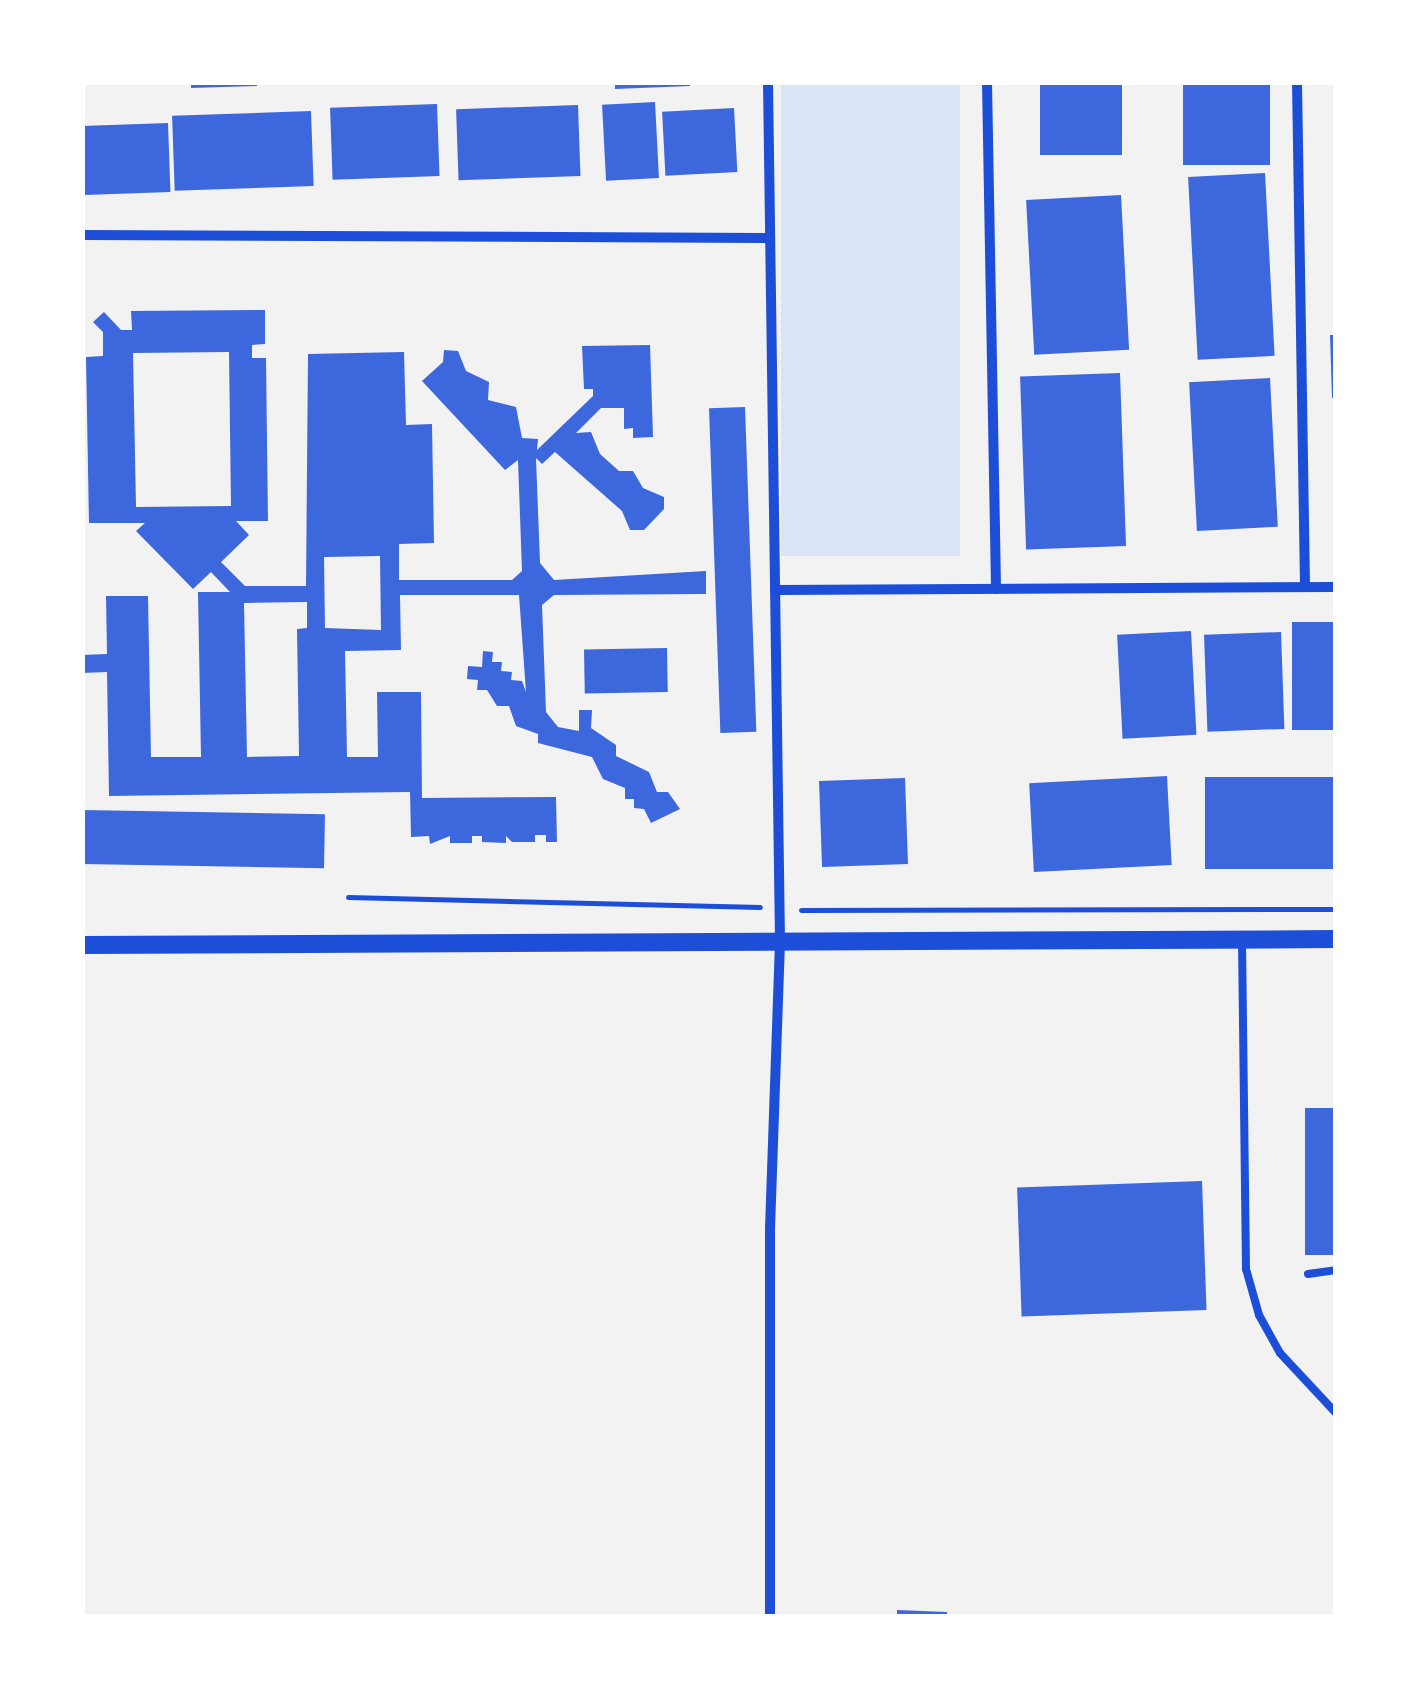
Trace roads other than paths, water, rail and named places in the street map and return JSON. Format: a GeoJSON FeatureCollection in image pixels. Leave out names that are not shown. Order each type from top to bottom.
{"type":"FeatureCollection","features":[{"type":"Feature","properties":{"kind":"street"},"geometry":{"type":"LineString","coordinates":[[768,82],[780,909],[770,1228],[770,1616]]}},
{"type":"Feature","properties":{"kind":"street"},"geometry":{"type":"LineString","coordinates":[[987,82],[996,589]]}},
{"type":"Feature","properties":{"kind":"street"},"geometry":{"type":"LineString","coordinates":[[1297,82],[1305,587]]}},
{"type":"Feature","properties":{"kind":"street"},"geometry":{"type":"LineString","coordinates":[[82,235],[770,238]]}},
{"type":"Feature","properties":{"kind":"street"},"geometry":{"type":"LineString","coordinates":[[775,590],[1336,587]]}},
{"type":"Feature","properties":{"kind":"street"},"geometry":{"type":"LineString","coordinates":[[82,945],[1336,939]]}},
{"type":"Feature","properties":{"kind":"lane"},"geometry":{"type":"LineString","coordinates":[[1242,940],[1246,1269],[1259,1315],[1280,1353],[1336,1413]]}},
{"type":"Feature","properties":{"kind":"lane"},"geometry":{"type":"LineString","coordinates":[[1308,1274],[1336,1270]]}}]}
